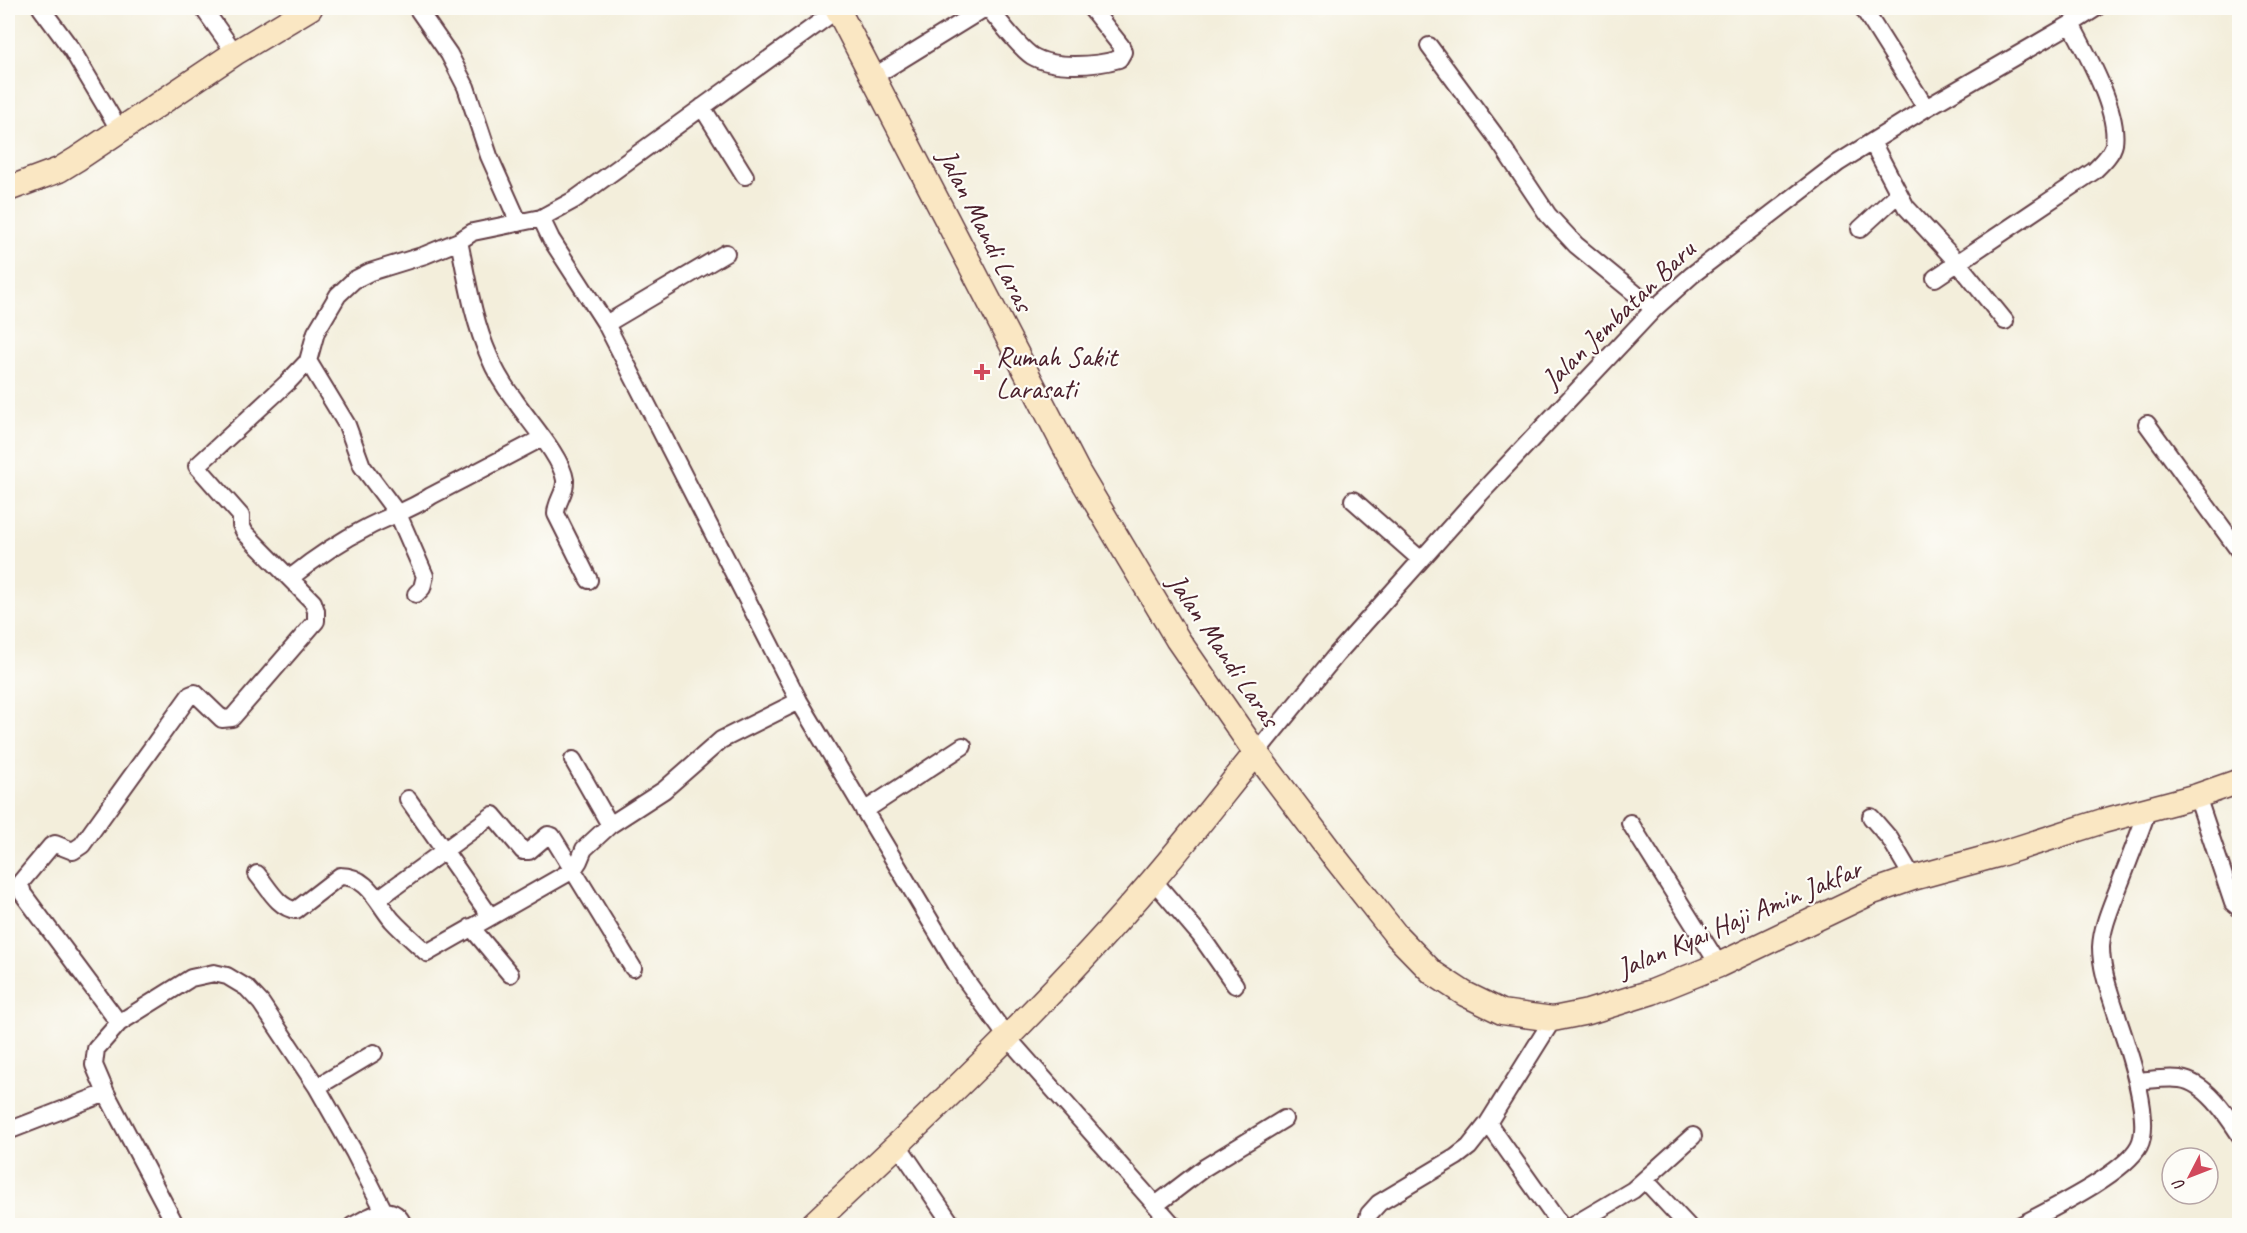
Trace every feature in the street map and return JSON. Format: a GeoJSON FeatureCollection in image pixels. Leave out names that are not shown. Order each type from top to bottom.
{"type":"FeatureCollection","features":[{"type":"Feature","properties":{"kind":"main road"},"geometry":{"type":"LineString","coordinates":[[8,189],[59,170],[235,52],[310,8]]}},
{"type":"Feature","properties":{"kind":"main road","name":"Jalan Mandi Laras"},"geometry":{"type":"LineString","coordinates":[[838,8],[1073,464],[1178,640],[1256,753]]}},
{"type":"Feature","properties":{"kind":"main road"},"geometry":{"type":"LineString","coordinates":[[811,1226],[898,1145],[1007,1037],[1153,880],[1256,753]]}},
{"type":"Feature","properties":{"kind":"main road","name":"Jalan Kyai Haji Amin Jakfar"},"geometry":{"type":"LineString","coordinates":[[1256,753],[1396,935],[1433,973],[1465,994],[1502,1012],[1553,1019],[1587,1012],[1652,992],[1719,965],[1870,893],[1913,878],[1997,855],[2103,821],[2197,796],[2240,781]]}},
{"type":"Feature","properties":{"kind":"street"},"geometry":{"type":"LineString","coordinates":[[41,8],[72,50],[120,131]]}},
{"type":"Feature","properties":{"kind":"street"},"geometry":{"type":"LineString","coordinates":[[203,8],[235,52]]}},
{"type":"Feature","properties":{"kind":"street"},"geometry":{"type":"LineString","coordinates":[[417,8],[449,54],[466,87],[489,156],[519,223]]}},
{"type":"Feature","properties":{"kind":"street"},"geometry":{"type":"LineString","coordinates":[[119,1023],[23,894],[20,883],[51,846],[56,844],[73,851],[82,845],[190,695],[195,693],[200,696],[222,719],[232,718],[316,621],[313,602],[245,533],[241,525],[241,516],[197,466],[308,361],[316,332],[338,296],[354,280],[370,272],[425,255],[459,241],[473,232],[542,218],[574,200],[838,8]]}},
{"type":"Feature","properties":{"kind":"street"},"geometry":{"type":"LineString","coordinates":[[873,77],[987,8],[1032,56],[1051,63],[1099,65],[1119,59],[1123,52],[1121,46],[1091,8]]}},
{"type":"Feature","properties":{"kind":"street"},"geometry":{"type":"LineString","coordinates":[[1863,8],[1926,108]]}},
{"type":"Feature","properties":{"kind":"street","name":"Jalan Jembatan Baru"},"geometry":{"type":"LineString","coordinates":[[1256,753],[1337,654],[1495,477],[1654,309],[1692,275],[1838,163],[2076,17],[2096,8]]}},
{"type":"Feature","properties":{"kind":"street"},"geometry":{"type":"LineString","coordinates":[[1935,278],[2094,171],[2114,145],[2113,125],[2076,17]]}},
{"type":"Feature","properties":{"kind":"street"},"geometry":{"type":"LineString","coordinates":[[1432,50],[1494,134],[1548,215],[1576,245],[1654,309]]}},
{"type":"Feature","properties":{"kind":"street"},"geometry":{"type":"LineString","coordinates":[[702,107],[745,176]]}},
{"type":"Feature","properties":{"kind":"street"},"geometry":{"type":"LineString","coordinates":[[1872,142],[1906,207],[1958,263],[2005,321]]}},
{"type":"Feature","properties":{"kind":"street"},"geometry":{"type":"LineString","coordinates":[[1860,229],[1898,194]]}},
{"type":"Feature","properties":{"kind":"street"},"geometry":{"type":"LineString","coordinates":[[542,218],[550,239],[606,324],[799,701],[965,979],[1007,1037],[1157,1204],[1174,1226]]}},
{"type":"Feature","properties":{"kind":"street"},"geometry":{"type":"LineString","coordinates":[[459,241],[471,298],[488,355],[512,398],[562,469],[565,479],[564,490],[556,504],[556,514],[589,580]]}},
{"type":"Feature","properties":{"kind":"street"},"geometry":{"type":"LineString","coordinates":[[606,324],[726,252]]}},
{"type":"Feature","properties":{"kind":"street"},"geometry":{"type":"LineString","coordinates":[[308,361],[347,425],[362,466],[398,514],[425,576],[422,588],[416,594]]}},
{"type":"Feature","properties":{"kind":"street"},"geometry":{"type":"LineString","coordinates":[[2147,424],[2240,552]]}},
{"type":"Feature","properties":{"kind":"street"},"geometry":{"type":"LineString","coordinates":[[290,578],[328,548],[370,525],[415,507],[431,496],[542,438]]}},
{"type":"Feature","properties":{"kind":"street"},"geometry":{"type":"LineString","coordinates":[[1353,500],[1421,560]]}},
{"type":"Feature","properties":{"kind":"street"},"geometry":{"type":"LineString","coordinates":[[257,874],[287,909],[296,910],[340,876],[348,876],[359,881],[372,891],[399,927],[427,953],[573,870],[584,849],[610,825],[664,790],[721,740],[799,701]]}},
{"type":"Feature","properties":{"kind":"street"},"geometry":{"type":"LineString","coordinates":[[864,811],[963,746]]}},
{"type":"Feature","properties":{"kind":"street"},"geometry":{"type":"LineString","coordinates":[[573,760],[610,825]]}},
{"type":"Feature","properties":{"kind":"street"},"geometry":{"type":"LineString","coordinates":[[2197,796],[2233,903],[2240,909]]}},
{"type":"Feature","properties":{"kind":"street"},"geometry":{"type":"LineString","coordinates":[[408,799],[490,916]]}},
{"type":"Feature","properties":{"kind":"street"},"geometry":{"type":"LineString","coordinates":[[2019,1226],[2111,1173],[2129,1158],[2140,1144],[2143,1121],[2138,1081],[2109,987],[2101,947],[2105,924],[2148,809]]}},
{"type":"Feature","properties":{"kind":"street"},"geometry":{"type":"LineString","coordinates":[[378,899],[493,815],[523,851],[529,851],[548,835],[552,836],[633,968]]}},
{"type":"Feature","properties":{"kind":"street"},"geometry":{"type":"LineString","coordinates":[[1871,817],[1890,839],[1913,878]]}},
{"type":"Feature","properties":{"kind":"street"},"geometry":{"type":"LineString","coordinates":[[1630,823],[1719,965]]}},
{"type":"Feature","properties":{"kind":"street"},"geometry":{"type":"LineString","coordinates":[[1153,880],[1200,935],[1235,985]]}},
{"type":"Feature","properties":{"kind":"street"},"geometry":{"type":"LineString","coordinates":[[471,927],[510,974]]}},
{"type":"Feature","properties":{"kind":"street"},"geometry":{"type":"LineString","coordinates":[[176,1226],[93,1065],[96,1048],[119,1023],[191,978],[214,973],[227,976],[247,988],[261,1004],[317,1087],[384,1211]]}},
{"type":"Feature","properties":{"kind":"street"},"geometry":{"type":"LineString","coordinates":[[1366,1226],[1369,1214],[1379,1203],[1469,1147],[1488,1123],[1553,1019]]}},
{"type":"Feature","properties":{"kind":"street"},"geometry":{"type":"LineString","coordinates":[[317,1087],[374,1053]]}},
{"type":"Feature","properties":{"kind":"street"},"geometry":{"type":"LineString","coordinates":[[2138,1081],[2181,1079],[2202,1089],[2225,1112],[2240,1135]]}},
{"type":"Feature","properties":{"kind":"street"},"geometry":{"type":"LineString","coordinates":[[8,1131],[106,1093]]}},
{"type":"Feature","properties":{"kind":"street"},"geometry":{"type":"LineString","coordinates":[[1157,1204],[1204,1168],[1284,1119]]}},
{"type":"Feature","properties":{"kind":"street"},"geometry":{"type":"LineString","coordinates":[[1488,1123],[1562,1226]]}},
{"type":"Feature","properties":{"kind":"street"},"geometry":{"type":"LineString","coordinates":[[1572,1226],[1633,1190],[1693,1136]]}},
{"type":"Feature","properties":{"kind":"street"},"geometry":{"type":"LineString","coordinates":[[898,1145],[953,1226]]}},
{"type":"Feature","properties":{"kind":"street"},"geometry":{"type":"LineString","coordinates":[[1645,1180],[1679,1216]]}},
{"type":"Feature","properties":{"kind":"street"},"geometry":{"type":"LineString","coordinates":[[352,1226],[384,1211],[394,1211],[400,1216],[404,1226]]}},
{"type":"Feature","properties":{"kind":"place","name":"Rumah Sakit Larasati"},"geometry":{"type":"Point","coordinates":[982,372]}}]}
